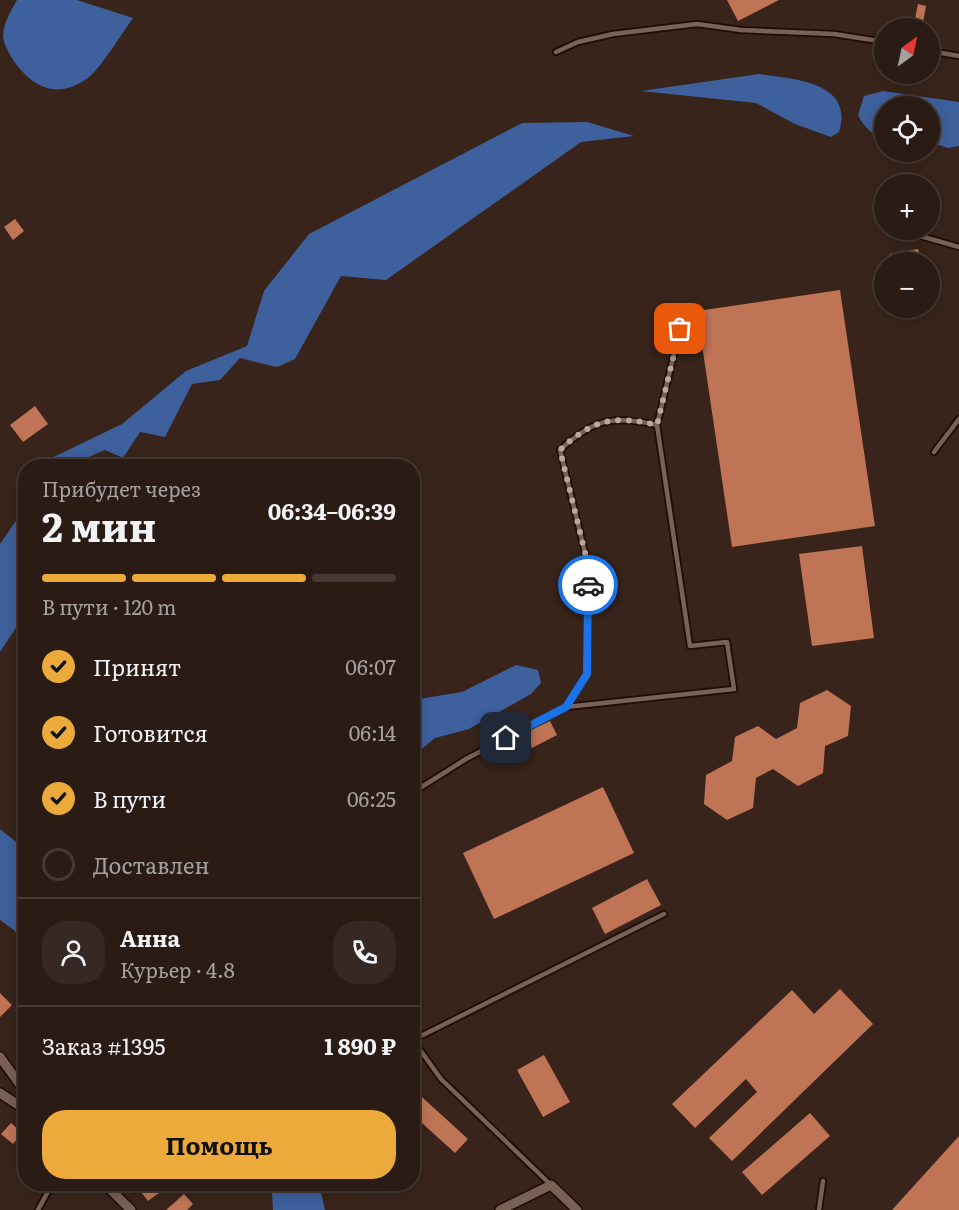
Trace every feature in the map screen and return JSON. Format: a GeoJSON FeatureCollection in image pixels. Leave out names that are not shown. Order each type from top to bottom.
{"type":"FeatureCollection","features":[{"type":"Feature","properties":{"kind":"street"},"geometry":{"type":"LineString","coordinates":[[0,1057],[18,1082]]}},
{"type":"Feature","properties":{"kind":"street"},"geometry":{"type":"LineString","coordinates":[[0,1093],[18,1105]]}},
{"type":"Feature","properties":{"kind":"street"},"geometry":{"type":"LineString","coordinates":[[500,1210],[551,1185],[577,1210]]}},
{"type":"Feature","properties":{"kind":"street"},"geometry":{"type":"LineString","coordinates":[[112,1191],[131,1210]]}},
{"type":"Feature","properties":{"kind":"lane"},"geometry":{"type":"LineString","coordinates":[[556,52],[578,42],[613,34],[697,24],[741,30],[834,34],[874,40]]}},
{"type":"Feature","properties":{"kind":"lane"},"geometry":{"type":"LineString","coordinates":[[940,53],[959,56]]}},
{"type":"Feature","properties":{"kind":"lane"},"geometry":{"type":"LineString","coordinates":[[934,240],[959,247]]}},
{"type":"Feature","properties":{"kind":"lane"},"geometry":{"type":"LineString","coordinates":[[420,788],[466,759],[566,707],[734,689],[727,642],[690,646],[657,425],[680,329]]}},
{"type":"Feature","properties":{"kind":"lane"},"geometry":{"type":"LineString","coordinates":[[566,707],[587,674],[588,565],[560,450],[577,434],[602,421],[628,418],[657,425]]}},
{"type":"Feature","properties":{"kind":"lane"},"geometry":{"type":"LineString","coordinates":[[934,452],[959,419]]}},
{"type":"Feature","properties":{"kind":"lane"},"geometry":{"type":"LineString","coordinates":[[420,1036],[664,914]]}},
{"type":"Feature","properties":{"kind":"lane"},"geometry":{"type":"LineString","coordinates":[[420,1050],[441,1079],[551,1185]]}},
{"type":"Feature","properties":{"kind":"lane"},"geometry":{"type":"LineString","coordinates":[[819,1210],[823,1181]]}},
{"type":"Feature","properties":{"kind":"lane"},"geometry":{"type":"LineString","coordinates":[[38,1210],[48,1191]]}},
{"type":"Feature","properties":{"kind":"water"},"geometry":{"type":"Polygon","coordinates":[[[17,0],[77,0],[133,18],[105,59],[88,78],[77,85],[66,88],[46,88],[37,84],[21,70],[6,48],[3,38],[4,30],[17,0]]]}},
{"type":"Feature","properties":{"kind":"water"},"geometry":{"type":"Polygon","coordinates":[[[759,74],[803,81],[829,93],[838,102],[842,115],[839,132],[831,137],[795,124],[756,103],[641,91],[759,74]]]}},
{"type":"Feature","properties":{"kind":"water"},"geometry":{"type":"Polygon","coordinates":[[[883,91],[918,96],[874,96],[874,134],[865,126],[858,115],[864,96],[883,91]]]}},
{"type":"Feature","properties":{"kind":"water"},"geometry":{"type":"Polygon","coordinates":[[[940,99],[959,102],[959,146],[948,148],[940,145],[940,99]]]}},
{"type":"Feature","properties":{"kind":"water"},"geometry":{"type":"Polygon","coordinates":[[[587,122],[634,136],[581,142],[386,280],[341,276],[295,359],[277,367],[240,358],[220,380],[192,384],[165,437],[140,432],[123,458],[105,450],[84,459],[50,459],[122,424],[186,371],[247,346],[264,291],[309,234],[522,123],[587,122]]]}},
{"type":"Feature","properties":{"kind":"water"},"geometry":{"type":"Polygon","coordinates":[[[18,518],[18,625],[0,652],[0,544],[18,518]]]}},
{"type":"Feature","properties":{"kind":"water"},"geometry":{"type":"Polygon","coordinates":[[[516,665],[538,670],[541,683],[531,694],[469,729],[435,738],[420,750],[420,699],[462,692],[516,665]]]}},
{"type":"Feature","properties":{"kind":"water"},"geometry":{"type":"Polygon","coordinates":[[[0,829],[18,843],[18,935],[0,920],[0,829]]]}},
{"type":"Feature","properties":{"kind":"water"},"geometry":{"type":"Polygon","coordinates":[[[243,1191],[321,1191],[325,1210],[273,1210],[272,1192],[243,1191]]]}},
{"type":"Feature","properties":{"kind":"building"},"geometry":{"type":"Polygon","coordinates":[[[727,0],[779,0],[738,21],[727,0]]]}},
{"type":"Feature","properties":{"kind":"building"},"geometry":{"type":"Polygon","coordinates":[[[918,4],[926,6],[924,18],[915,18],[918,4]]]}},
{"type":"Feature","properties":{"kind":"building"},"geometry":{"type":"Polygon","coordinates":[[[15,219],[24,231],[13,240],[4,227],[15,219]]]}},
{"type":"Feature","properties":{"kind":"building"},"geometry":{"type":"Polygon","coordinates":[[[918,249],[919,252],[901,252],[918,249]]]}},
{"type":"Feature","properties":{"kind":"building"},"geometry":{"type":"Polygon","coordinates":[[[840,290],[875,526],[732,547],[697,311],[840,290]]]}},
{"type":"Feature","properties":{"kind":"building"},"geometry":{"type":"Polygon","coordinates":[[[35,406],[48,424],[23,442],[10,425],[35,406]]]}},
{"type":"Feature","properties":{"kind":"building"},"geometry":{"type":"Polygon","coordinates":[[[862,546],[874,638],[812,646],[799,554],[862,546]]]}},
{"type":"Feature","properties":{"kind":"building"},"geometry":{"type":"Polygon","coordinates":[[[827,690],[851,706],[848,736],[825,746],[823,773],[798,786],[773,769],[756,778],[753,808],[727,820],[704,804],[706,775],[732,761],[735,737],[758,726],[776,739],[797,728],[800,703],[827,690]]]}},
{"type":"Feature","properties":{"kind":"building"},"geometry":{"type":"Polygon","coordinates":[[[550,721],[557,735],[532,748],[525,733],[550,721]]]}},
{"type":"Feature","properties":{"kind":"building"},"geometry":{"type":"Polygon","coordinates":[[[603,787],[634,853],[494,919],[463,853],[603,787]]]}},
{"type":"Feature","properties":{"kind":"building"},"geometry":{"type":"Polygon","coordinates":[[[647,879],[661,905],[605,934],[592,908],[647,879]]]}},
{"type":"Feature","properties":{"kind":"building"},"geometry":{"type":"Polygon","coordinates":[[[840,989],[873,1024],[732,1161],[709,1138],[757,1092],[746,1079],[695,1128],[672,1104],[792,990],[814,1014],[840,989]]]}},
{"type":"Feature","properties":{"kind":"building"},"geometry":{"type":"Polygon","coordinates":[[[0,993],[12,1005],[0,1017],[0,993]]]}},
{"type":"Feature","properties":{"kind":"building"},"geometry":{"type":"Polygon","coordinates":[[[544,1055],[570,1102],[543,1117],[517,1070],[544,1055]]]}},
{"type":"Feature","properties":{"kind":"building"},"geometry":{"type":"Polygon","coordinates":[[[420,1095],[468,1139],[455,1153],[420,1121],[420,1095]]]}},
{"type":"Feature","properties":{"kind":"building"},"geometry":{"type":"Polygon","coordinates":[[[810,1113],[830,1136],[762,1195],[742,1172],[810,1113]]]}},
{"type":"Feature","properties":{"kind":"building"},"geometry":{"type":"Polygon","coordinates":[[[11,1123],[18,1129],[18,1138],[13,1144],[1,1134],[11,1123]]]}},
{"type":"Feature","properties":{"kind":"building"},"geometry":{"type":"Polygon","coordinates":[[[959,1136],[959,1210],[892,1210],[959,1136]]]}},
{"type":"Feature","properties":{"kind":"building"},"geometry":{"type":"Polygon","coordinates":[[[140,1191],[162,1191],[148,1201],[140,1191]]]}},
{"type":"Feature","properties":{"kind":"building"},"geometry":{"type":"Polygon","coordinates":[[[184,1194],[193,1204],[187,1210],[166,1210],[184,1194]]]}},
{"type":"Feature","properties":{"kind":"way so far"},"geometry":{"type":"LineString","coordinates":[[588,585],[588,565],[560,450],[577,434],[602,421],[628,418],[657,425],[680,329]]}},
{"type":"Feature","properties":{"kind":"route"},"geometry":{"type":"LineString","coordinates":[[506,738],[566,707],[587,674],[588,585]]}}]}
